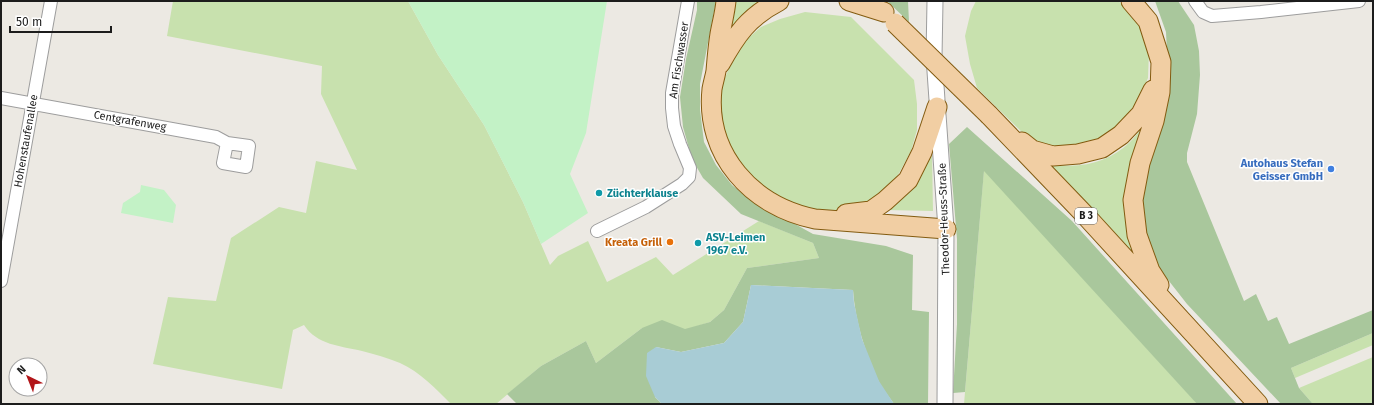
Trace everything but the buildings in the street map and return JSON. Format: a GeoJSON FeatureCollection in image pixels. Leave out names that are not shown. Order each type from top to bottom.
{"type":"FeatureCollection","features":[{"type":"Feature","properties":{"kind":"main road"},"geometry":{"type":"LineString","coordinates":[[726,1],[712,87],[711,106],[717,138],[725,158],[748,186],[759,195],[790,212],[815,219],[946,229]]}},
{"type":"Feature","properties":{"kind":"main road"},"geometry":{"type":"LineString","coordinates":[[715,72],[730,46],[743,28],[755,15],[779,1]]}},
{"type":"Feature","properties":{"kind":"main road"},"geometry":{"type":"LineString","coordinates":[[849,1],[883,12]]}},
{"type":"Feature","properties":{"kind":"main road"},"geometry":{"type":"LineString","coordinates":[[1131,1],[1148,21],[1161,62],[1160,92],[1154,121],[1140,163],[1132,200],[1137,235],[1150,271],[1182,320]]}},
{"type":"Feature","properties":{"kind":"main road","name":"B 3"},"geometry":{"type":"LineString","coordinates":[[883,12],[989,115],[1085,215],[1214,354],[1258,404]]}},
{"type":"Feature","properties":{"kind":"main road"},"geometry":{"type":"LineString","coordinates":[[989,115],[1032,150],[1053,156],[1078,154],[1102,148],[1120,136],[1141,114],[1153,90],[1161,62]]}},
{"type":"Feature","properties":{"kind":"main road"},"geometry":{"type":"LineString","coordinates":[[815,219],[871,210],[885,201],[901,187],[908,180],[922,152],[937,107]]}},
{"type":"Feature","properties":{"kind":"street","name":"Hohenstaufenallee"},"geometry":{"type":"LineString","coordinates":[[1,281],[51,1]]}},
{"type":"Feature","properties":{"kind":"street","name":"Am Fischwasser"},"geometry":{"type":"LineString","coordinates":[[597,231],[646,207],[682,184],[690,175],[690,168],[674,126],[672,108],[672,93],[688,1]]}},
{"type":"Feature","properties":{"kind":"street","name":"Theodor-Heuss-Straße"},"geometry":{"type":"LineString","coordinates":[[935,1],[934,57],[946,229],[945,404]]}},
{"type":"Feature","properties":{"kind":"street"},"geometry":{"type":"LineString","coordinates":[[1195,1],[1203,12],[1212,16],[1359,1]]}},
{"type":"Feature","properties":{"kind":"street","name":"Centgrafenweg"},"geometry":{"type":"LineString","coordinates":[[1,98],[216,137],[227,142]]}},
{"type":"Feature","properties":{"kind":"green space"},"geometry":{"type":"Polygon","coordinates":[[[173,1],[408,1],[438,55],[484,125],[523,202],[550,265],[558,256],[588,241],[607,282],[656,257],[673,275],[759,221],[813,243],[819,258],[747,268],[724,310],[710,322],[685,330],[642,328],[596,363],[586,341],[541,366],[496,404],[451,404],[427,381],[407,367],[381,356],[330,344],[309,332],[304,325],[293,330],[282,389],[153,364],[168,297],[216,301],[231,238],[279,207],[306,213],[316,161],[357,170],[321,94],[322,66],[167,36],[173,1]]]}},
{"type":"Feature","properties":{"kind":"green space"},"geometry":{"type":"Polygon","coordinates":[[[408,1],[607,1],[586,133],[570,174],[588,213],[541,244],[523,202],[484,125],[438,55],[408,1]]]}},
{"type":"Feature","properties":{"kind":"green space"},"geometry":{"type":"Polygon","coordinates":[[[697,1],[716,1],[700,84],[700,110],[704,142],[716,165],[732,185],[748,198],[813,234],[886,246],[913,255],[912,310],[929,312],[928,404],[894,404],[881,386],[861,336],[853,290],[751,285],[743,322],[724,343],[681,352],[656,347],[655,397],[662,404],[517,404],[507,394],[541,366],[586,341],[596,363],[642,328],[662,320],[685,329],[710,322],[724,310],[747,268],[819,258],[813,243],[741,214],[703,178],[692,159],[683,127],[680,97],[686,59],[697,10],[697,1]]]}},
{"type":"Feature","properties":{"kind":"green space"},"geometry":{"type":"Polygon","coordinates":[[[737,1],[766,1],[741,24],[727,30],[733,3],[737,1]]]}},
{"type":"Feature","properties":{"kind":"green space"},"geometry":{"type":"Polygon","coordinates":[[[887,1],[908,1],[909,22],[887,1]]]}},
{"type":"Feature","properties":{"kind":"green space"},"geometry":{"type":"Polygon","coordinates":[[[976,1],[1118,1],[1127,8],[1142,27],[1149,51],[1148,78],[1138,100],[1125,119],[1109,134],[1091,144],[1068,149],[1033,143],[977,88],[970,64],[965,36],[971,11],[976,1]]]}},
{"type":"Feature","properties":{"kind":"green space"},"geometry":{"type":"Polygon","coordinates":[[[1155,1],[1178,1],[1194,25],[1199,51],[1200,75],[1197,114],[1187,153],[1187,162],[1244,301],[1256,294],[1268,321],[1277,317],[1289,344],[1373,310],[1373,333],[1291,368],[1299,388],[1313,404],[1281,404],[1187,304],[1158,267],[1142,228],[1139,197],[1168,72],[1166,32],[1155,1]]]}},
{"type":"Feature","properties":{"kind":"green space"},"geometry":{"type":"Polygon","coordinates":[[[805,12],[851,17],[914,80],[917,104],[917,130],[911,151],[898,175],[883,193],[855,209],[821,212],[783,200],[750,176],[729,152],[720,123],[721,87],[733,59],[746,40],[761,27],[780,19],[805,12]]]}},
{"type":"Feature","properties":{"kind":"green space"},"geometry":{"type":"Polygon","coordinates":[[[1144,125],[1134,253],[1049,163],[1071,166],[1103,160],[1122,149],[1132,140],[1144,125]]]}},
{"type":"Feature","properties":{"kind":"green space"},"geometry":{"type":"Polygon","coordinates":[[[967,127],[1072,221],[1237,404],[1197,404],[984,171],[965,392],[953,393],[957,324],[957,239],[949,144],[967,127]]]}},
{"type":"Feature","properties":{"kind":"green space"},"geometry":{"type":"Polygon","coordinates":[[[930,154],[932,154],[933,211],[886,210],[930,154]]]}},
{"type":"Feature","properties":{"kind":"green space"},"geometry":{"type":"Polygon","coordinates":[[[984,170],[1194,400],[1197,404],[964,404],[984,170]]]}},
{"type":"Feature","properties":{"kind":"green space"},"geometry":{"type":"Polygon","coordinates":[[[141,185],[164,190],[176,205],[173,223],[121,213],[123,203],[140,192],[141,185]]]}},
{"type":"Feature","properties":{"kind":"green space"},"geometry":{"type":"Polygon","coordinates":[[[1373,333],[1373,345],[1295,378],[1291,368],[1373,333]]]}},
{"type":"Feature","properties":{"kind":"green space"},"geometry":{"type":"Polygon","coordinates":[[[1373,357],[1373,404],[1313,404],[1299,388],[1373,357]]]}},
{"type":"Feature","properties":{"kind":"water"},"geometry":{"type":"Polygon","coordinates":[[[751,285],[853,290],[854,303],[862,339],[879,381],[894,404],[662,404],[655,397],[646,376],[647,353],[656,347],[681,352],[724,343],[743,322],[751,285]]]}},
{"type":"Feature","properties":{"kind":"place","name":"Autohaus Stefan Geisser GmbH"},"geometry":{"type":"Point","coordinates":[1331,169]}},
{"type":"Feature","properties":{"kind":"place","name":"Züchterklause"},"geometry":{"type":"Point","coordinates":[599,193]}},
{"type":"Feature","properties":{"kind":"place","name":"Kreata Grill"},"geometry":{"type":"Point","coordinates":[670,242]}},
{"type":"Feature","properties":{"kind":"place","name":"ASV-Leimen 1967 e.V."},"geometry":{"type":"Point","coordinates":[698,243]}}]}
